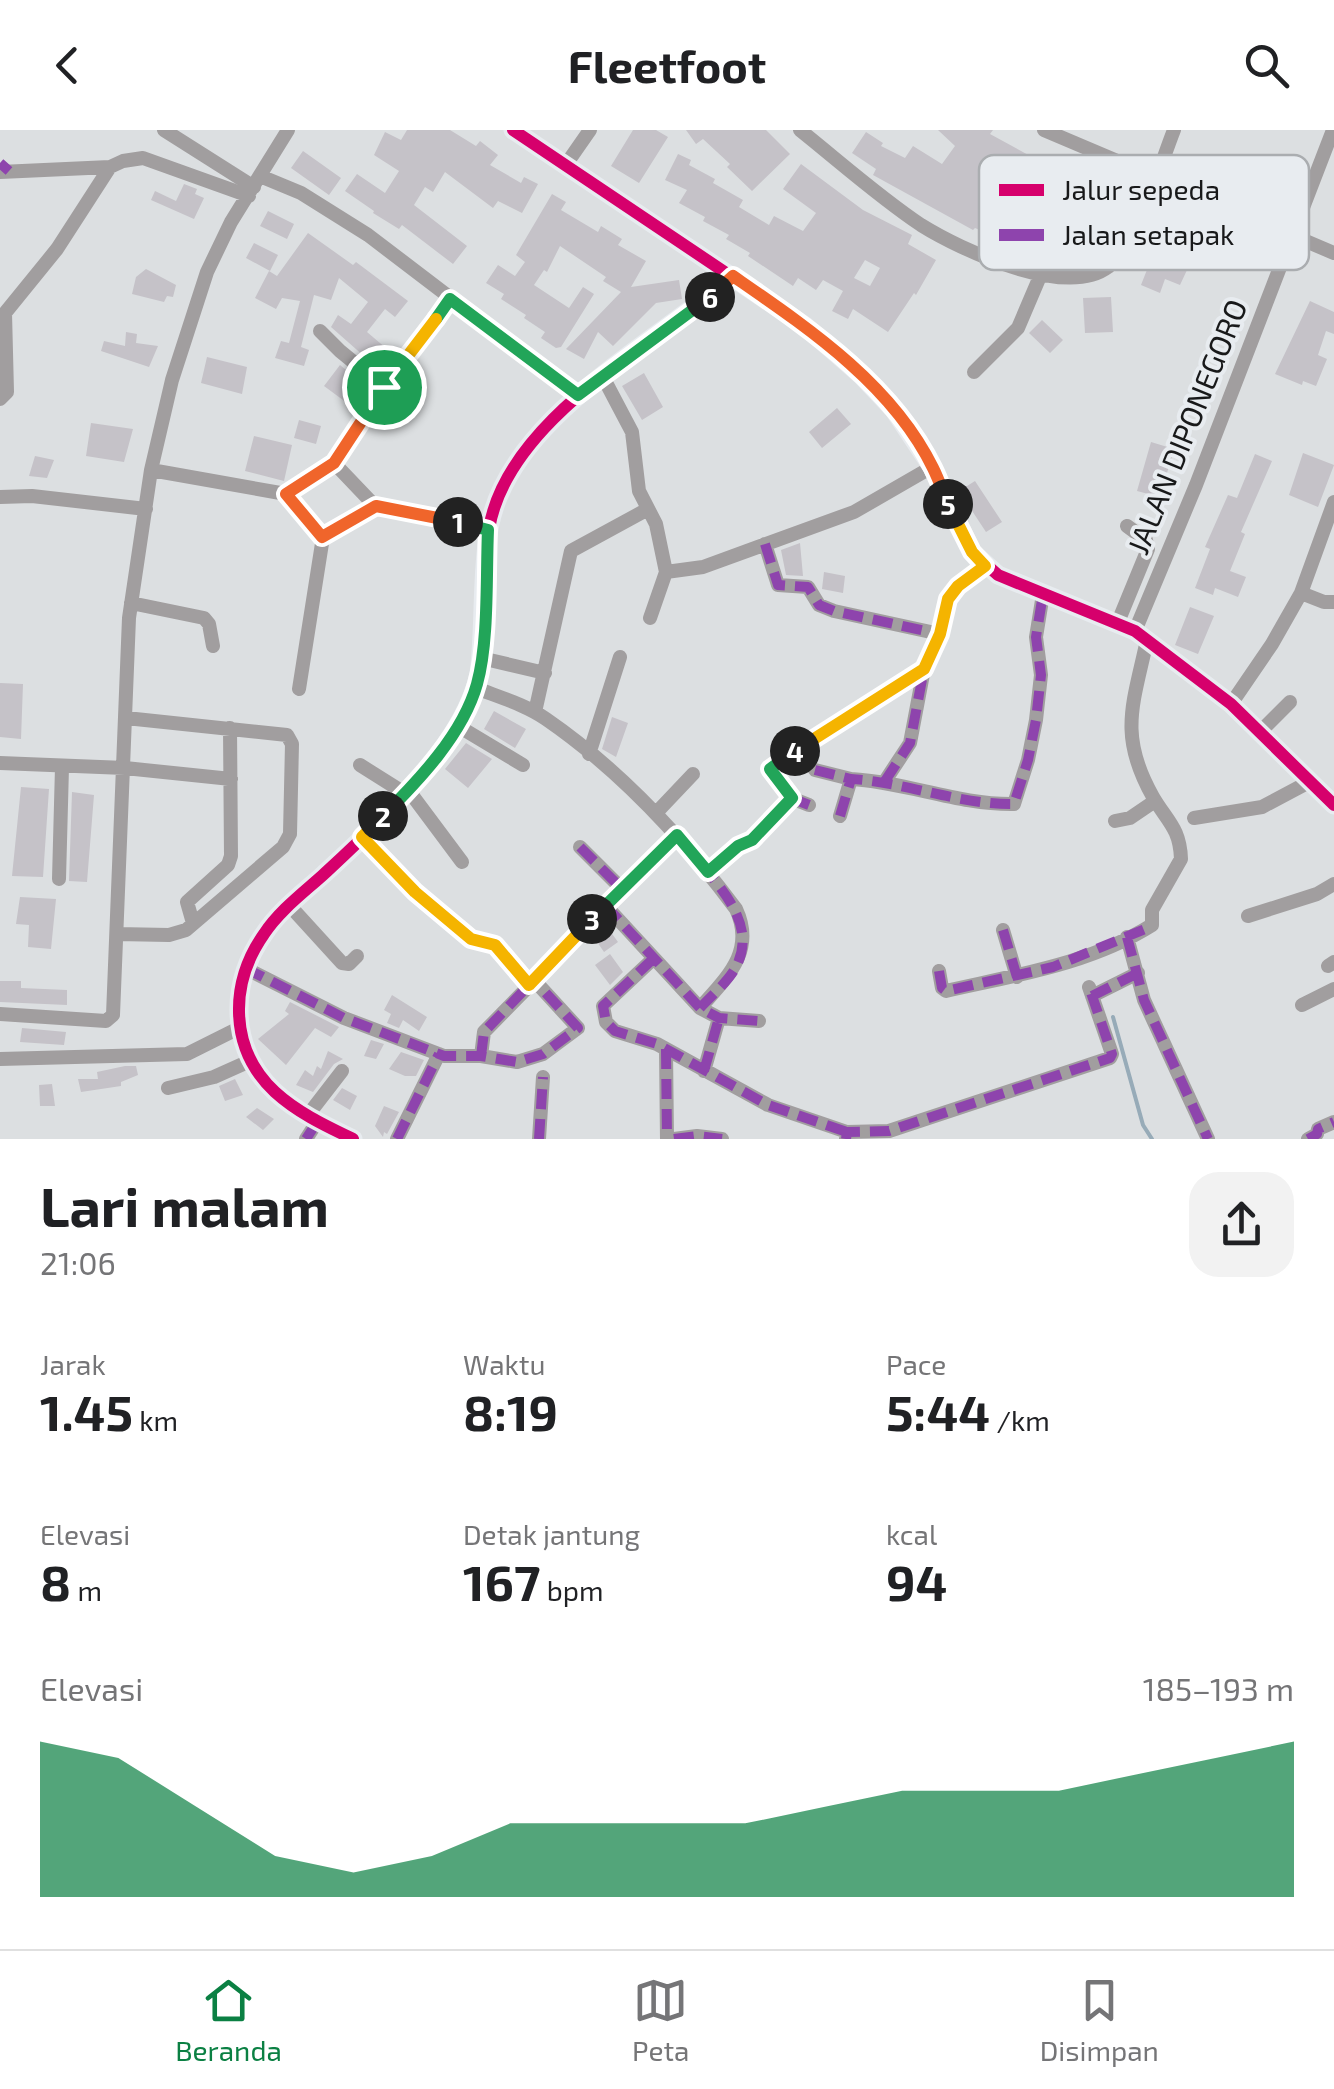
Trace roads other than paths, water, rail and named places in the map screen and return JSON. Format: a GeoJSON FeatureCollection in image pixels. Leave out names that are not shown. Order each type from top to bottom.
{"type":"FeatureCollection","features":[{"type":"Feature","properties":{"kind":"street"},"geometry":{"type":"LineString","coordinates":[[164,130],[255,186]]}},
{"type":"Feature","properties":{"kind":"street"},"geometry":{"type":"LineString","coordinates":[[0,1014],[110,1020],[114,1010],[131,603],[151,470],[172,380],[196,303],[222,240],[288,130]]}},
{"type":"Feature","properties":{"kind":"street"},"geometry":{"type":"LineString","coordinates":[[513,130],[805,326],[860,375],[894,410],[932,467],[968,546],[985,566],[1141,635],[1231,704],[1334,804]]}},
{"type":"Feature","properties":{"kind":"street"},"geometry":{"type":"LineString","coordinates":[[567,164],[590,130]]}},
{"type":"Feature","properties":{"kind":"street"},"geometry":{"type":"LineString","coordinates":[[800,130],[922,225],[979,254]]}},
{"type":"Feature","properties":{"kind":"street"},"geometry":{"type":"LineString","coordinates":[[1044,130],[1101,155]]}},
{"type":"Feature","properties":{"kind":"street"},"geometry":{"type":"LineString","coordinates":[[1164,155],[1174,130]]}},
{"type":"Feature","properties":{"kind":"street","name":"JALAN DIPONEGORO"},"geometry":{"type":"LineString","coordinates":[[1309,195],[1334,130]]}},
{"type":"Feature","properties":{"kind":"street"},"geometry":{"type":"LineString","coordinates":[[3,169],[110,168],[143,158],[255,186],[330,210],[578,395]]}},
{"type":"Feature","properties":{"kind":"street"},"geometry":{"type":"LineString","coordinates":[[0,400],[7,392],[2,313],[47,262],[110,168]]}},
{"type":"Feature","properties":{"kind":"street"},"geometry":{"type":"LineString","coordinates":[[1309,243],[1334,253]]}},
{"type":"Feature","properties":{"kind":"street"},"geometry":{"type":"LineString","coordinates":[[1028,270],[1082,277],[1104,270]]}},
{"type":"Feature","properties":{"kind":"street","name":"JALAN DIPONEGORO"},"geometry":{"type":"LineString","coordinates":[[1126,937],[1152,924],[1152,910],[1180,864],[1181,852],[1172,822],[1155,801],[1138,766],[1130,732],[1141,635],[1166,558],[1280,270]]}},
{"type":"Feature","properties":{"kind":"street"},"geometry":{"type":"LineString","coordinates":[[974,372],[1018,328],[1040,274]]}},
{"type":"Feature","properties":{"kind":"street"},"geometry":{"type":"LineString","coordinates":[[353,1139],[312,1119],[272,1088],[252,1060],[240,1028],[237,1000],[245,968],[263,934],[407,792],[458,726],[476,688],[488,530],[508,476],[544,428],[578,395],[733,276]]}},
{"type":"Feature","properties":{"kind":"street"},"geometry":{"type":"LineString","coordinates":[[286,494],[334,463],[384,387],[450,299]]}},
{"type":"Feature","properties":{"kind":"street"},"geometry":{"type":"LineString","coordinates":[[320,331],[384,387]]}},
{"type":"Feature","properties":{"kind":"street"},"geometry":{"type":"LineString","coordinates":[[603,376],[632,432],[639,491],[660,538],[666,572],[650,618]]}},
{"type":"Feature","properties":{"kind":"street"},"geometry":{"type":"LineString","coordinates":[[334,463],[376,506],[488,530]]}},
{"type":"Feature","properties":{"kind":"street"},"geometry":{"type":"LineString","coordinates":[[666,572],[703,567],[854,512],[932,467]]}},
{"type":"Feature","properties":{"kind":"street"},"geometry":{"type":"LineString","coordinates":[[151,470],[286,494],[322,537],[299,689]]}},
{"type":"Feature","properties":{"kind":"street"},"geometry":{"type":"LineString","coordinates":[[0,497],[32,496],[146,509]]}},
{"type":"Feature","properties":{"kind":"street"},"geometry":{"type":"LineString","coordinates":[[1231,704],[1301,592],[1334,502]]}},
{"type":"Feature","properties":{"kind":"street"},"geometry":{"type":"LineString","coordinates":[[322,537],[376,506]]}},
{"type":"Feature","properties":{"kind":"street"},"geometry":{"type":"LineString","coordinates":[[535,712],[571,551],[648,509]]}},
{"type":"Feature","properties":{"kind":"street"},"geometry":{"type":"LineString","coordinates":[[1118,622],[1148,549],[1146,540],[1127,526]]}},
{"type":"Feature","properties":{"kind":"street"},"geometry":{"type":"LineString","coordinates":[[765,544],[778,586],[808,587],[819,604],[834,611],[940,634]]}},
{"type":"Feature","properties":{"kind":"street"},"geometry":{"type":"LineString","coordinates":[[1148,549],[1166,558]]}},
{"type":"Feature","properties":{"kind":"street"},"geometry":{"type":"LineString","coordinates":[[885,781],[910,743],[924,669],[940,634],[952,592],[985,566]]}},
{"type":"Feature","properties":{"kind":"street"},"geometry":{"type":"LineString","coordinates":[[1301,592],[1334,602]]}},
{"type":"Feature","properties":{"kind":"street"},"geometry":{"type":"LineString","coordinates":[[815,770],[950,796],[1015,803],[1036,720],[1040,675],[1036,637],[1044,594]]}},
{"type":"Feature","properties":{"kind":"street"},"geometry":{"type":"LineString","coordinates":[[131,603],[204,618],[213,646]]}},
{"type":"Feature","properties":{"kind":"street"},"geometry":{"type":"LineString","coordinates":[[589,754],[620,657]]}},
{"type":"Feature","properties":{"kind":"street"},"geometry":{"type":"LineString","coordinates":[[481,658],[545,672]]}},
{"type":"Feature","properties":{"kind":"street"},"geometry":{"type":"LineString","coordinates":[[808,806],[792,798],[770,767],[924,669]]}},
{"type":"Feature","properties":{"kind":"street"},"geometry":{"type":"LineString","coordinates":[[476,688],[535,712],[589,754],[677,835],[739,913],[741,948],[736,967],[700,1008]]}},
{"type":"Feature","properties":{"kind":"street"},"geometry":{"type":"LineString","coordinates":[[1260,732],[1290,702]]}},
{"type":"Feature","properties":{"kind":"street"},"geometry":{"type":"LineString","coordinates":[[117,934],[176,934],[284,847],[290,838],[290,737],[282,733],[126,718]]}},
{"type":"Feature","properties":{"kind":"street"},"geometry":{"type":"LineString","coordinates":[[458,726],[523,765]]}},
{"type":"Feature","properties":{"kind":"street"},"geometry":{"type":"LineString","coordinates":[[192,923],[186,902],[230,861],[230,728]]}},
{"type":"Feature","properties":{"kind":"street"},"geometry":{"type":"LineString","coordinates":[[0,763],[125,768],[232,779]]}},
{"type":"Feature","properties":{"kind":"street"},"geometry":{"type":"LineString","coordinates":[[360,765],[407,792],[462,862]]}},
{"type":"Feature","properties":{"kind":"street"},"geometry":{"type":"LineString","coordinates":[[59,878],[62,767]]}},
{"type":"Feature","properties":{"kind":"street"},"geometry":{"type":"LineString","coordinates":[[656,813],[693,774]]}},
{"type":"Feature","properties":{"kind":"street"},"geometry":{"type":"LineString","coordinates":[[840,816],[852,778]]}},
{"type":"Feature","properties":{"kind":"street"},"geometry":{"type":"LineString","coordinates":[[1194,818],[1262,807],[1309,782]]}},
{"type":"Feature","properties":{"kind":"street"},"geometry":{"type":"LineString","coordinates":[[708,872],[738,846],[752,840],[792,798]]}},
{"type":"Feature","properties":{"kind":"street"},"geometry":{"type":"LineString","coordinates":[[1115,821],[1128,819],[1155,801]]}},
{"type":"Feature","properties":{"kind":"street"},"geometry":{"type":"LineString","coordinates":[[481,1056],[484,1032],[677,835]]}},
{"type":"Feature","properties":{"kind":"street"},"geometry":{"type":"LineString","coordinates":[[245,968],[344,1018],[439,1054],[517,1062],[543,1054],[576,1031],[577,1024],[495,945],[471,939],[415,892],[362,837]]}},
{"type":"Feature","properties":{"kind":"street"},"geometry":{"type":"LineString","coordinates":[[580,846],[622,889]]}},
{"type":"Feature","properties":{"kind":"street"},"geometry":{"type":"LineString","coordinates":[[1248,916],[1317,894],[1334,884]]}},
{"type":"Feature","properties":{"kind":"street"},"geometry":{"type":"LineString","coordinates":[[606,905],[700,1008],[719,1018],[759,1021]]}},
{"type":"Feature","properties":{"kind":"street"},"geometry":{"type":"LineString","coordinates":[[290,906],[342,964],[357,956]]}},
{"type":"Feature","properties":{"kind":"street"},"geometry":{"type":"LineString","coordinates":[[1004,930],[1018,977]]}},
{"type":"Feature","properties":{"kind":"street"},"geometry":{"type":"LineString","coordinates":[[940,971],[942,988],[946,990],[1018,977],[1084,956],[1126,937],[1151,1018],[1208,1139]]}},
{"type":"Feature","properties":{"kind":"street"},"geometry":{"type":"LineString","coordinates":[[654,959],[604,1004],[602,1010],[612,1030],[666,1049],[768,1105],[847,1136],[889,1131],[1110,1058],[1096,992],[1138,974]]}},
{"type":"Feature","properties":{"kind":"street"},"geometry":{"type":"LineString","coordinates":[[1302,1005],[1334,989]]}},
{"type":"Feature","properties":{"kind":"street"},"geometry":{"type":"LineString","coordinates":[[704,1071],[719,1018]]}},
{"type":"Feature","properties":{"kind":"street"},"geometry":{"type":"LineString","coordinates":[[0,1059],[187,1054],[240,1028]]}},
{"type":"Feature","properties":{"kind":"street"},"geometry":{"type":"LineString","coordinates":[[666,1049],[670,1139],[722,1139]]}},
{"type":"Feature","properties":{"kind":"street"},"geometry":{"type":"LineString","coordinates":[[397,1139],[439,1054]]}},
{"type":"Feature","properties":{"kind":"street"},"geometry":{"type":"LineString","coordinates":[[168,1088],[214,1077],[252,1060]]}},
{"type":"Feature","properties":{"kind":"street"},"geometry":{"type":"LineString","coordinates":[[306,1139],[312,1119],[342,1070]]}},
{"type":"Feature","properties":{"kind":"street"},"geometry":{"type":"LineString","coordinates":[[538,1139],[543,1077]]}},
{"type":"Feature","properties":{"kind":"street"},"geometry":{"type":"LineString","coordinates":[[1308,1139],[1334,1122]]}},
{"type":"Feature","properties":{"kind":"waterway"},"geometry":{"type":"LineString","coordinates":[[1113,1017],[1143,1125],[1152,1139]]}}]}
